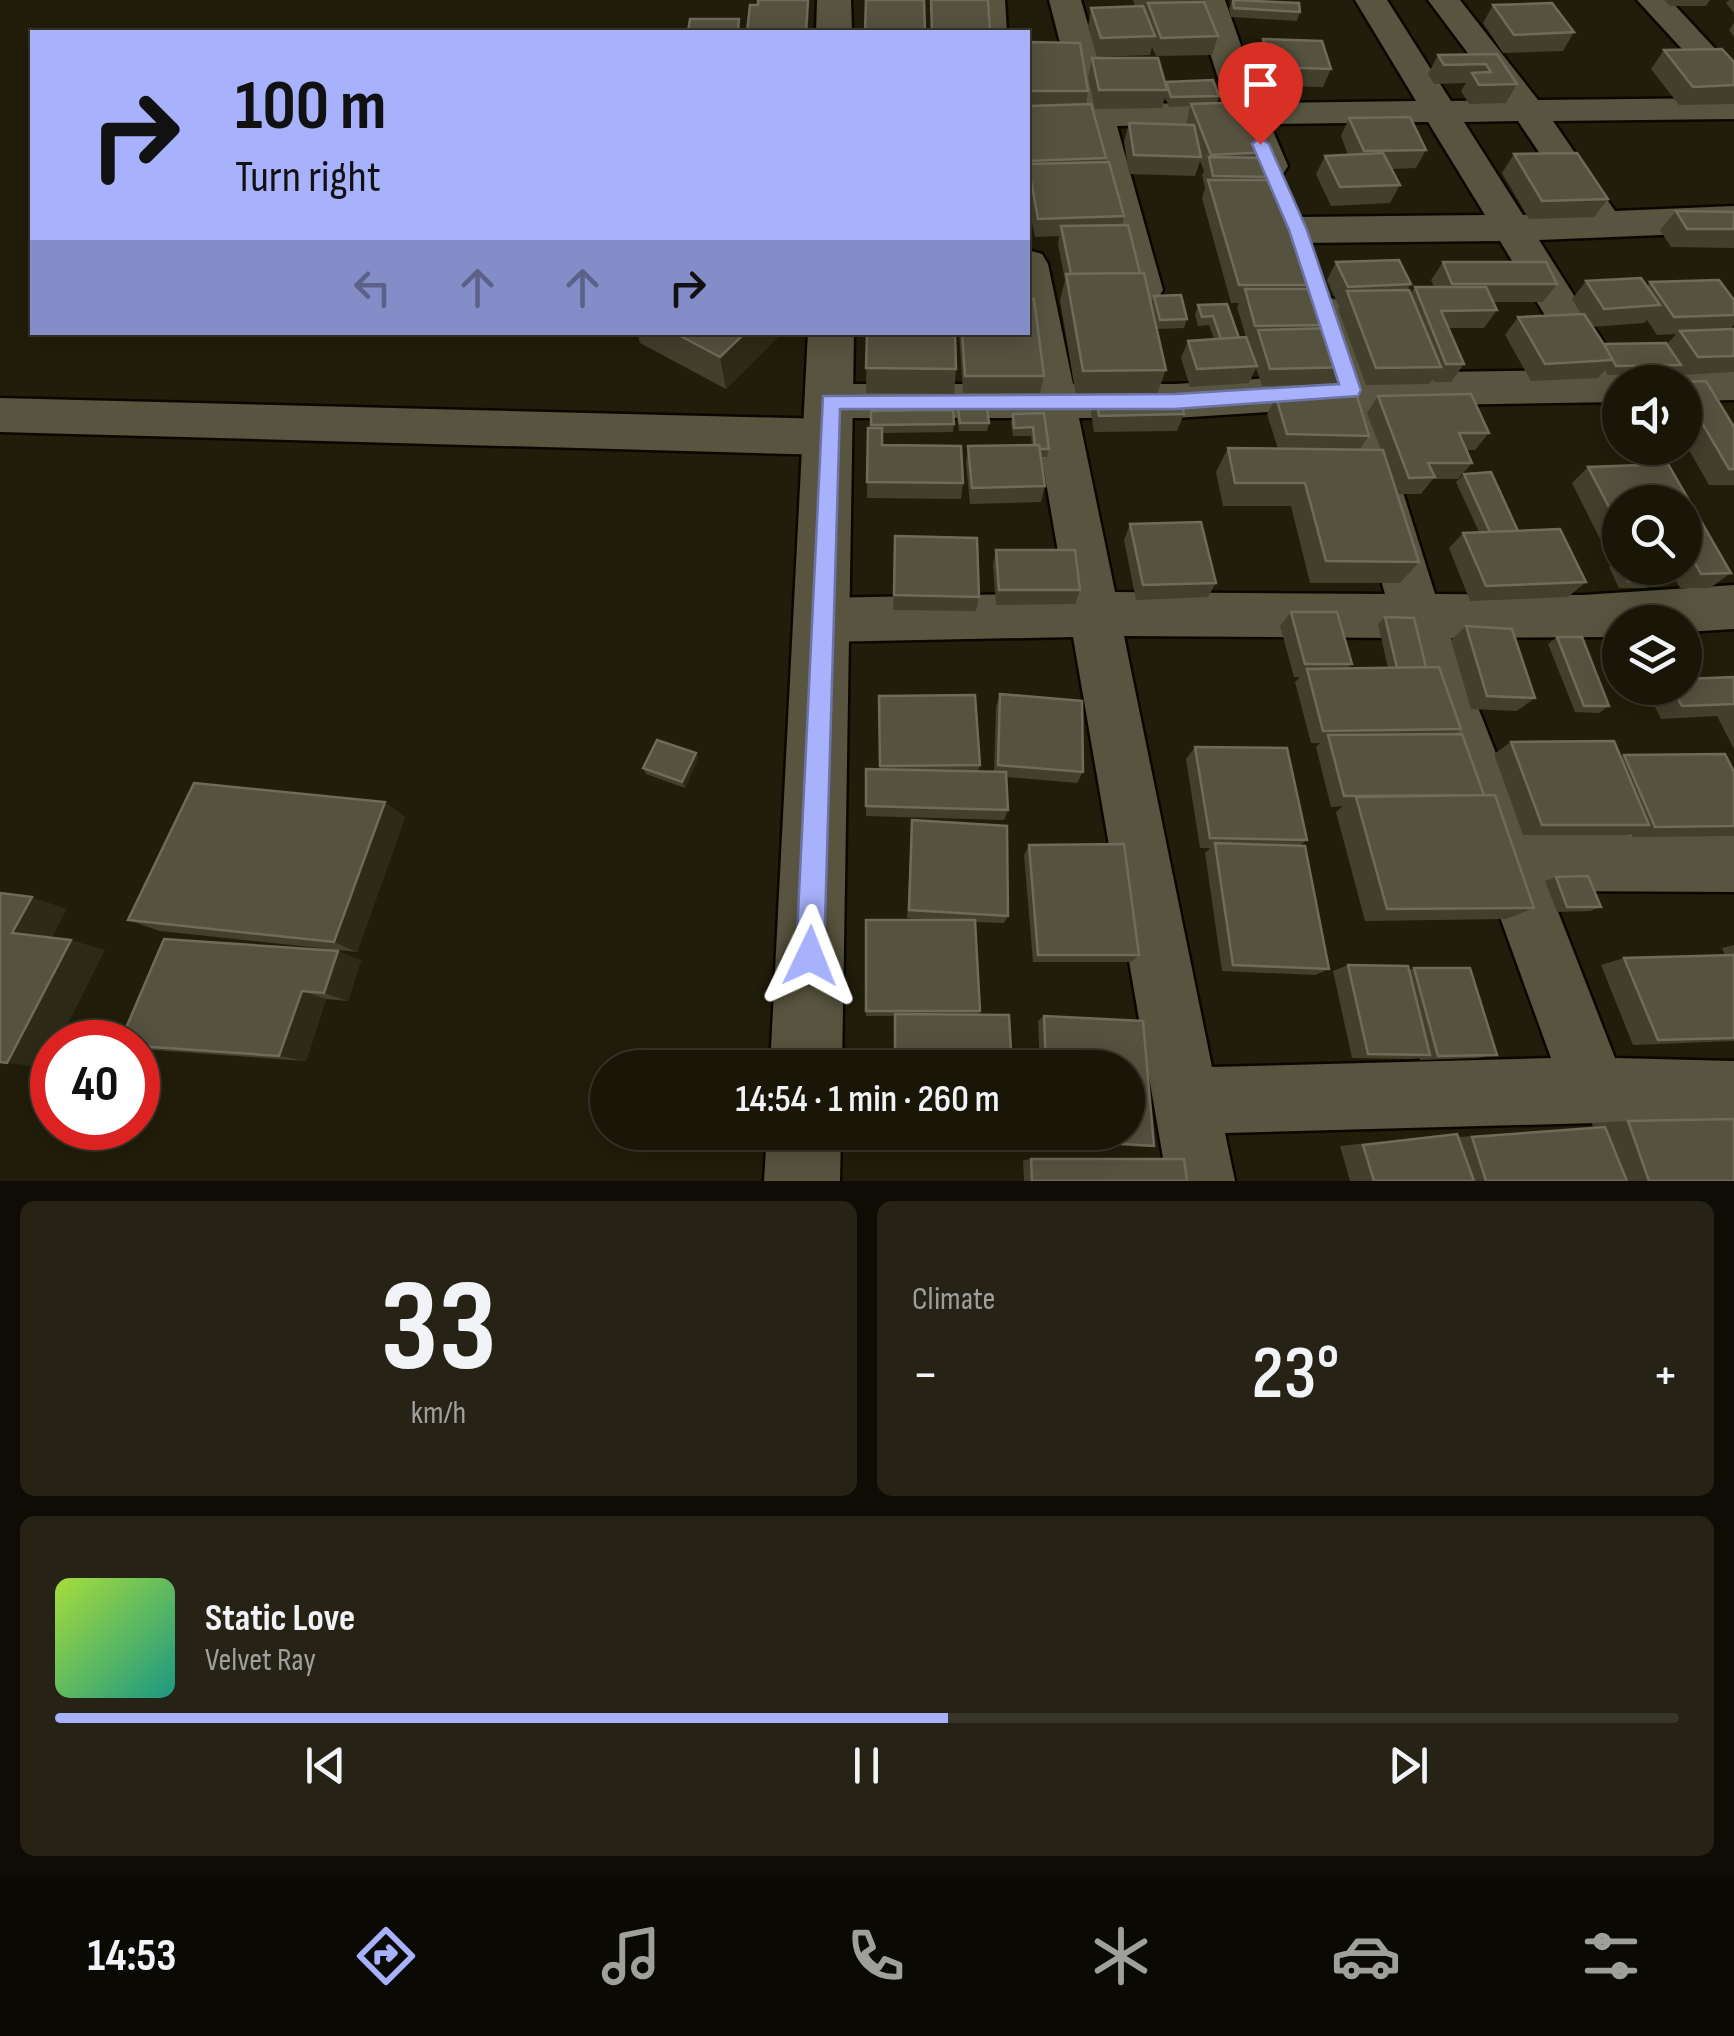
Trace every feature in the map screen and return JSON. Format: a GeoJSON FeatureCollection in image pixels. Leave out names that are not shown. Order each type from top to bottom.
{"type":"FeatureCollection","features":[{"type":"Feature","properties":{"kind":"street"},"geometry":{"type":"LineString","coordinates":[[834,0],[834,30]]}},
{"type":"Feature","properties":{"kind":"street"},"geometry":{"type":"LineString","coordinates":[[989,0],[992,30]]}},
{"type":"Feature","properties":{"kind":"street"},"geometry":{"type":"LineString","coordinates":[[1065,0],[1154,325]]}},
{"type":"Feature","properties":{"kind":"street"},"geometry":{"type":"LineString","coordinates":[[1209,0],[1248,114],[1298,230],[1351,390],[1417,616],[1595,1090]]}},
{"type":"Feature","properties":{"kind":"street"},"geometry":{"type":"LineString","coordinates":[[1371,0],[1435,109],[1602,367]]}},
{"type":"Feature","properties":{"kind":"street"},"geometry":{"type":"LineString","coordinates":[[1444,0],[1528,110],[1606,224]]}},
{"type":"Feature","properties":{"kind":"street"},"geometry":{"type":"LineString","coordinates":[[1653,0],[1734,89]]}},
{"type":"Feature","properties":{"kind":"street"},"geometry":{"type":"LineString","coordinates":[[1030,116],[1734,108]]}},
{"type":"Feature","properties":{"kind":"street"},"geometry":{"type":"LineString","coordinates":[[1298,230],[1513,228],[1734,219]]}},
{"type":"Feature","properties":{"kind":"street"},"geometry":{"type":"LineString","coordinates":[[1030,274],[1201,1181]]}},
{"type":"Feature","properties":{"kind":"street"},"geometry":{"type":"LineString","coordinates":[[807,1050],[831,335]]}},
{"type":"Feature","properties":{"kind":"street"},"geometry":{"type":"LineString","coordinates":[[0,415],[829,419],[1055,401],[1170,382],[1351,390],[1602,387]]}},
{"type":"Feature","properties":{"kind":"street"},"geometry":{"type":"LineString","coordinates":[[1702,385],[1734,384]]}},
{"type":"Feature","properties":{"kind":"street"},"geometry":{"type":"LineString","coordinates":[[822,620],[1092,618],[1134,614],[1582,617],[1734,607]]}},
{"type":"Feature","properties":{"kind":"street"},"geometry":{"type":"LineString","coordinates":[[1509,862],[1734,863]]}},
{"type":"Feature","properties":{"kind":"street"},"geometry":{"type":"LineString","coordinates":[[1186,1100],[1595,1090],[1734,1094]]}},
{"type":"Feature","properties":{"kind":"street"},"geometry":{"type":"LineString","coordinates":[[802,1181],[803,1150]]}},
{"type":"Feature","properties":{"kind":"building"},"geometry":{"type":"Polygon","coordinates":[[[758,0],[808,0],[806,30],[747,30],[750,5],[758,5],[758,0]]]}},
{"type":"Feature","properties":{"kind":"building"},"geometry":{"type":"Polygon","coordinates":[[[866,0],[924,0],[925,30],[865,30],[866,0]]]}},
{"type":"Feature","properties":{"kind":"building"},"geometry":{"type":"Polygon","coordinates":[[[931,0],[988,0],[990,30],[932,30],[931,0]]]}},
{"type":"Feature","properties":{"kind":"building"},"geometry":{"type":"Polygon","coordinates":[[[1233,0],[1299,3],[1300,12],[1234,8],[1233,0]]]}},
{"type":"Feature","properties":{"kind":"building"},"geometry":{"type":"Polygon","coordinates":[[[1204,2],[1218,36],[1161,38],[1148,3],[1204,2]]]}},
{"type":"Feature","properties":{"kind":"building"},"geometry":{"type":"Polygon","coordinates":[[[1552,3],[1574,32],[1514,35],[1493,5],[1552,3]]]}},
{"type":"Feature","properties":{"kind":"building"},"geometry":{"type":"Polygon","coordinates":[[[1143,6],[1155,36],[1101,38],[1091,8],[1143,6]]]}},
{"type":"Feature","properties":{"kind":"building"},"geometry":{"type":"Polygon","coordinates":[[[690,19],[739,19],[738,30],[688,30],[690,19]]]}},
{"type":"Feature","properties":{"kind":"building"},"geometry":{"type":"Polygon","coordinates":[[[1263,39],[1322,41],[1331,69],[1270,67],[1263,39]]]}},
{"type":"Feature","properties":{"kind":"building"},"geometry":{"type":"Polygon","coordinates":[[[1030,42],[1080,43],[1088,91],[1030,91],[1030,42]]]}},
{"type":"Feature","properties":{"kind":"building"},"geometry":{"type":"Polygon","coordinates":[[[1722,49],[1734,62],[1734,85],[1693,87],[1664,50],[1722,49]]]}},
{"type":"Feature","properties":{"kind":"building"},"geometry":{"type":"Polygon","coordinates":[[[1497,54],[1517,84],[1479,85],[1472,73],[1491,72],[1486,64],[1444,65],[1438,55],[1497,54]]]}},
{"type":"Feature","properties":{"kind":"building"},"geometry":{"type":"Polygon","coordinates":[[[1092,58],[1158,58],[1167,90],[1099,90],[1092,58]]]}},
{"type":"Feature","properties":{"kind":"building"},"geometry":{"type":"Polygon","coordinates":[[[1213,80],[1219,96],[1171,97],[1166,82],[1213,80]]]}},
{"type":"Feature","properties":{"kind":"building"},"geometry":{"type":"Polygon","coordinates":[[[1248,102],[1270,152],[1211,155],[1191,104],[1248,102]]]}},
{"type":"Feature","properties":{"kind":"building"},"geometry":{"type":"Polygon","coordinates":[[[1091,104],[1106,158],[1030,161],[1030,106],[1091,104]]]}},
{"type":"Feature","properties":{"kind":"building"},"geometry":{"type":"Polygon","coordinates":[[[1410,117],[1426,150],[1364,151],[1349,118],[1410,117]]]}},
{"type":"Feature","properties":{"kind":"building"},"geometry":{"type":"Polygon","coordinates":[[[1129,123],[1194,125],[1201,157],[1134,155],[1129,123]]]}},
{"type":"Feature","properties":{"kind":"building"},"geometry":{"type":"Polygon","coordinates":[[[1383,153],[1400,185],[1340,187],[1325,156],[1383,153]]]}},
{"type":"Feature","properties":{"kind":"building"},"geometry":{"type":"Polygon","coordinates":[[[1577,153],[1608,199],[1542,201],[1514,154],[1577,153]]]}},
{"type":"Feature","properties":{"kind":"building"},"geometry":{"type":"Polygon","coordinates":[[[1209,157],[1272,158],[1279,177],[1213,176],[1209,157]]]}},
{"type":"Feature","properties":{"kind":"building"},"geometry":{"type":"Polygon","coordinates":[[[1109,162],[1124,216],[1038,219],[1030,164],[1109,162]]]}},
{"type":"Feature","properties":{"kind":"building"},"geometry":{"type":"Polygon","coordinates":[[[1208,180],[1284,180],[1321,285],[1239,285],[1208,180]]]}},
{"type":"Feature","properties":{"kind":"building"},"geometry":{"type":"Polygon","coordinates":[[[1676,211],[1734,212],[1734,229],[1687,229],[1676,211]]]}},
{"type":"Feature","properties":{"kind":"building"},"geometry":{"type":"Polygon","coordinates":[[[1128,225],[1140,273],[1071,274],[1061,226],[1128,225]]]}},
{"type":"Feature","properties":{"kind":"building"},"geometry":{"type":"Polygon","coordinates":[[[1399,260],[1411,284],[1348,287],[1336,262],[1399,260]]]}},
{"type":"Feature","properties":{"kind":"building"},"geometry":{"type":"Polygon","coordinates":[[[1443,262],[1546,262],[1557,284],[1452,284],[1443,262]]]}},
{"type":"Feature","properties":{"kind":"building"},"geometry":{"type":"Polygon","coordinates":[[[1144,273],[1166,370],[1083,371],[1066,274],[1144,273]]]}},
{"type":"Feature","properties":{"kind":"building"},"geometry":{"type":"Polygon","coordinates":[[[1641,278],[1660,305],[1604,309],[1586,281],[1641,278]]]}},
{"type":"Feature","properties":{"kind":"building"},"geometry":{"type":"Polygon","coordinates":[[[1719,280],[1734,300],[1734,315],[1674,317],[1650,282],[1719,280]]]}},
{"type":"Feature","properties":{"kind":"building"},"geometry":{"type":"Polygon","coordinates":[[[1415,287],[1486,287],[1497,310],[1441,311],[1464,364],[1446,364],[1415,287]]]}},
{"type":"Feature","properties":{"kind":"building"},"geometry":{"type":"Polygon","coordinates":[[[1245,289],[1324,289],[1336,325],[1255,326],[1245,289]]]}},
{"type":"Feature","properties":{"kind":"building"},"geometry":{"type":"Polygon","coordinates":[[[1409,290],[1441,367],[1376,368],[1347,291],[1409,290]]]}},
{"type":"Feature","properties":{"kind":"building"},"geometry":{"type":"Polygon","coordinates":[[[1181,295],[1187,319],[1160,320],[1154,296],[1181,295]]]}},
{"type":"Feature","properties":{"kind":"building"},"geometry":{"type":"Polygon","coordinates":[[[1030,299],[1034,299],[1044,376],[965,376],[962,335],[1030,335],[1030,299]]]}},
{"type":"Feature","properties":{"kind":"building"},"geometry":{"type":"Polygon","coordinates":[[[1227,304],[1239,338],[1221,339],[1213,316],[1202,317],[1198,305],[1227,304]]]}},
{"type":"Feature","properties":{"kind":"building"},"geometry":{"type":"Polygon","coordinates":[[[1584,314],[1614,360],[1545,364],[1518,317],[1584,314]]]}},
{"type":"Feature","properties":{"kind":"building"},"geometry":{"type":"Polygon","coordinates":[[[1335,328],[1351,367],[1270,369],[1258,330],[1335,328]]]}},
{"type":"Feature","properties":{"kind":"building"},"geometry":{"type":"Polygon","coordinates":[[[1734,329],[1734,356],[1698,357],[1680,331],[1734,329]]]}},
{"type":"Feature","properties":{"kind":"building"},"geometry":{"type":"Polygon","coordinates":[[[679,335],[743,335],[720,357],[679,335]]]}},
{"type":"Feature","properties":{"kind":"building"},"geometry":{"type":"Polygon","coordinates":[[[867,335],[955,335],[956,369],[866,368],[867,335]]]}},
{"type":"Feature","properties":{"kind":"building"},"geometry":{"type":"Polygon","coordinates":[[[1246,337],[1257,366],[1197,369],[1188,341],[1246,337]]]}},
{"type":"Feature","properties":{"kind":"building"},"geometry":{"type":"Polygon","coordinates":[[[1666,343],[1681,365],[1615,365],[1604,344],[1666,343]]]}},
{"type":"Feature","properties":{"kind":"building"},"geometry":{"type":"Polygon","coordinates":[[[1702,381],[1706,381],[1734,427],[1734,469],[1729,469],[1702,423],[1702,381]]]}},
{"type":"Feature","properties":{"kind":"building"},"geometry":{"type":"Polygon","coordinates":[[[1179,394],[1184,414],[1099,416],[1096,396],[1179,394]]]}},
{"type":"Feature","properties":{"kind":"building"},"geometry":{"type":"Polygon","coordinates":[[[1471,394],[1489,433],[1459,433],[1472,463],[1428,463],[1435,477],[1409,478],[1378,396],[1471,394]]]}},
{"type":"Feature","properties":{"kind":"building"},"geometry":{"type":"Polygon","coordinates":[[[1357,396],[1369,436],[1287,434],[1276,397],[1357,396]]]}},
{"type":"Feature","properties":{"kind":"building"},"geometry":{"type":"Polygon","coordinates":[[[987,408],[989,423],[960,423],[958,409],[987,408]]]}},
{"type":"Feature","properties":{"kind":"building"},"geometry":{"type":"Polygon","coordinates":[[[953,410],[954,424],[871,425],[871,411],[953,410]]]}},
{"type":"Feature","properties":{"kind":"building"},"geometry":{"type":"Polygon","coordinates":[[[1044,413],[1049,449],[1039,449],[1033,427],[1014,428],[1013,414],[1044,413]]]}},
{"type":"Feature","properties":{"kind":"building"},"geometry":{"type":"Polygon","coordinates":[[[868,428],[882,428],[882,445],[961,446],[963,483],[867,482],[868,428]]]}},
{"type":"Feature","properties":{"kind":"building"},"geometry":{"type":"Polygon","coordinates":[[[1039,445],[1045,486],[972,488],[968,446],[1039,445]]]}},
{"type":"Feature","properties":{"kind":"building"},"geometry":{"type":"Polygon","coordinates":[[[1228,448],[1383,450],[1419,562],[1326,561],[1305,483],[1235,483],[1228,448]]]}},
{"type":"Feature","properties":{"kind":"building"},"geometry":{"type":"Polygon","coordinates":[[[1669,465],[1680,485],[1602,485],[1602,494],[1588,467],[1669,465]]]}},
{"type":"Feature","properties":{"kind":"building"},"geometry":{"type":"Polygon","coordinates":[[[1491,472],[1518,531],[1490,532],[1464,474],[1491,472]]]}},
{"type":"Feature","properties":{"kind":"building"},"geometry":{"type":"Polygon","coordinates":[[[1201,522],[1216,583],[1143,585],[1130,524],[1201,522]]]}},
{"type":"Feature","properties":{"kind":"building"},"geometry":{"type":"Polygon","coordinates":[[[1702,523],[1731,573],[1702,574],[1702,523]]]}},
{"type":"Feature","properties":{"kind":"building"},"geometry":{"type":"Polygon","coordinates":[[[1560,529],[1586,582],[1486,586],[1463,533],[1560,529]]]}},
{"type":"Feature","properties":{"kind":"building"},"geometry":{"type":"Polygon","coordinates":[[[895,536],[977,538],[979,597],[894,595],[895,536]]]}},
{"type":"Feature","properties":{"kind":"building"},"geometry":{"type":"Polygon","coordinates":[[[996,550],[1075,550],[1080,590],[999,590],[996,550]]]}},
{"type":"Feature","properties":{"kind":"building"},"geometry":{"type":"Polygon","coordinates":[[[1291,612],[1337,612],[1352,664],[1305,664],[1291,612]]]}},
{"type":"Feature","properties":{"kind":"building"},"geometry":{"type":"Polygon","coordinates":[[[1385,617],[1414,618],[1426,667],[1397,668],[1385,617]]]}},
{"type":"Feature","properties":{"kind":"building"},"geometry":{"type":"Polygon","coordinates":[[[1466,626],[1512,629],[1535,698],[1487,696],[1466,626]]]}},
{"type":"Feature","properties":{"kind":"building"},"geometry":{"type":"Polygon","coordinates":[[[1557,637],[1582,637],[1602,688],[1602,705],[1609,706],[1584,706],[1557,637]]]}},
{"type":"Feature","properties":{"kind":"building"},"geometry":{"type":"Polygon","coordinates":[[[1439,667],[1461,729],[1323,731],[1307,669],[1439,667]]]}},
{"type":"Feature","properties":{"kind":"building"},"geometry":{"type":"Polygon","coordinates":[[[1734,677],[1734,704],[1682,706],[1702,705],[1702,678],[1734,677]]]}},
{"type":"Feature","properties":{"kind":"building"},"geometry":{"type":"Polygon","coordinates":[[[1000,694],[1082,701],[1083,772],[998,765],[1000,694]]]}},
{"type":"Feature","properties":{"kind":"building"},"geometry":{"type":"Polygon","coordinates":[[[975,695],[980,765],[880,766],[879,696],[975,695]]]}},
{"type":"Feature","properties":{"kind":"building"},"geometry":{"type":"Polygon","coordinates":[[[1462,734],[1484,795],[1344,796],[1328,735],[1462,734]]]}},
{"type":"Feature","properties":{"kind":"building"},"geometry":{"type":"Polygon","coordinates":[[[657,740],[696,753],[682,782],[643,768],[657,740]]]}},
{"type":"Feature","properties":{"kind":"building"},"geometry":{"type":"Polygon","coordinates":[[[1614,741],[1649,825],[1542,825],[1511,742],[1614,741]]]}},
{"type":"Feature","properties":{"kind":"building"},"geometry":{"type":"Polygon","coordinates":[[[1195,747],[1287,748],[1307,840],[1210,838],[1195,747]]]}},
{"type":"Feature","properties":{"kind":"building"},"geometry":{"type":"Polygon","coordinates":[[[1725,754],[1734,772],[1734,826],[1655,827],[1624,755],[1725,754]]]}},
{"type":"Feature","properties":{"kind":"building"},"geometry":{"type":"Polygon","coordinates":[[[866,769],[1006,772],[1008,810],[866,806],[866,769]]]}},
{"type":"Feature","properties":{"kind":"building"},"geometry":{"type":"Polygon","coordinates":[[[194,783],[385,802],[334,942],[128,920],[194,783]]]}},
{"type":"Feature","properties":{"kind":"building"},"geometry":{"type":"Polygon","coordinates":[[[1495,795],[1534,908],[1387,909],[1356,797],[1495,795]]]}},
{"type":"Feature","properties":{"kind":"building"},"geometry":{"type":"Polygon","coordinates":[[[912,820],[1007,826],[1008,916],[909,910],[912,820]]]}},
{"type":"Feature","properties":{"kind":"building"},"geometry":{"type":"Polygon","coordinates":[[[1215,843],[1305,846],[1329,969],[1233,965],[1215,843]]]}},
{"type":"Feature","properties":{"kind":"building"},"geometry":{"type":"Polygon","coordinates":[[[1124,844],[1139,955],[1038,955],[1029,845],[1124,844]]]}},
{"type":"Feature","properties":{"kind":"building"},"geometry":{"type":"Polygon","coordinates":[[[1588,876],[1601,907],[1567,907],[1556,877],[1588,876]]]}},
{"type":"Feature","properties":{"kind":"building"},"geometry":{"type":"Polygon","coordinates":[[[0,893],[32,897],[12,933],[71,940],[7,1063],[0,1062],[0,893]]]}},
{"type":"Feature","properties":{"kind":"building"},"geometry":{"type":"Polygon","coordinates":[[[866,920],[975,920],[980,1011],[866,1011],[866,920]]]}},
{"type":"Feature","properties":{"kind":"building"},"geometry":{"type":"Polygon","coordinates":[[[164,939],[338,951],[324,993],[302,991],[279,1056],[160,1048],[160,1020],[129,1020],[164,939]]]}},
{"type":"Feature","properties":{"kind":"building"},"geometry":{"type":"Polygon","coordinates":[[[1734,955],[1734,1038],[1658,1040],[1624,958],[1734,955]]]}},
{"type":"Feature","properties":{"kind":"building"},"geometry":{"type":"Polygon","coordinates":[[[1348,965],[1408,966],[1430,1055],[1368,1054],[1348,965]]]}},
{"type":"Feature","properties":{"kind":"building"},"geometry":{"type":"Polygon","coordinates":[[[1414,968],[1470,968],[1497,1055],[1438,1056],[1414,968]]]}},
{"type":"Feature","properties":{"kind":"building"},"geometry":{"type":"Polygon","coordinates":[[[895,1014],[1009,1015],[1011,1050],[895,1050],[895,1014]]]}},
{"type":"Feature","properties":{"kind":"building"},"geometry":{"type":"Polygon","coordinates":[[[1044,1016],[1143,1021],[1154,1146],[1145,1145],[1145,1050],[1045,1050],[1044,1016]]]}},
{"type":"Feature","properties":{"kind":"building"},"geometry":{"type":"Polygon","coordinates":[[[1734,1119],[1734,1181],[1649,1181],[1628,1121],[1734,1119]]]}},
{"type":"Feature","properties":{"kind":"building"},"geometry":{"type":"Polygon","coordinates":[[[1605,1127],[1627,1181],[1486,1181],[1472,1137],[1605,1127]]]}},
{"type":"Feature","properties":{"kind":"building"},"geometry":{"type":"Polygon","coordinates":[[[1457,1134],[1474,1181],[1374,1181],[1363,1145],[1457,1134]]]}},
{"type":"Feature","properties":{"kind":"building"},"geometry":{"type":"Polygon","coordinates":[[[1031,1159],[1184,1159],[1187,1181],[1032,1181],[1031,1159]]]}},
{"type":"Feature","properties":{"kind":"route"},"geometry":{"type":"LineString","coordinates":[[810,956],[830,401],[1175,401],[1351,390],[1298,230],[1260,144]]}}]}
